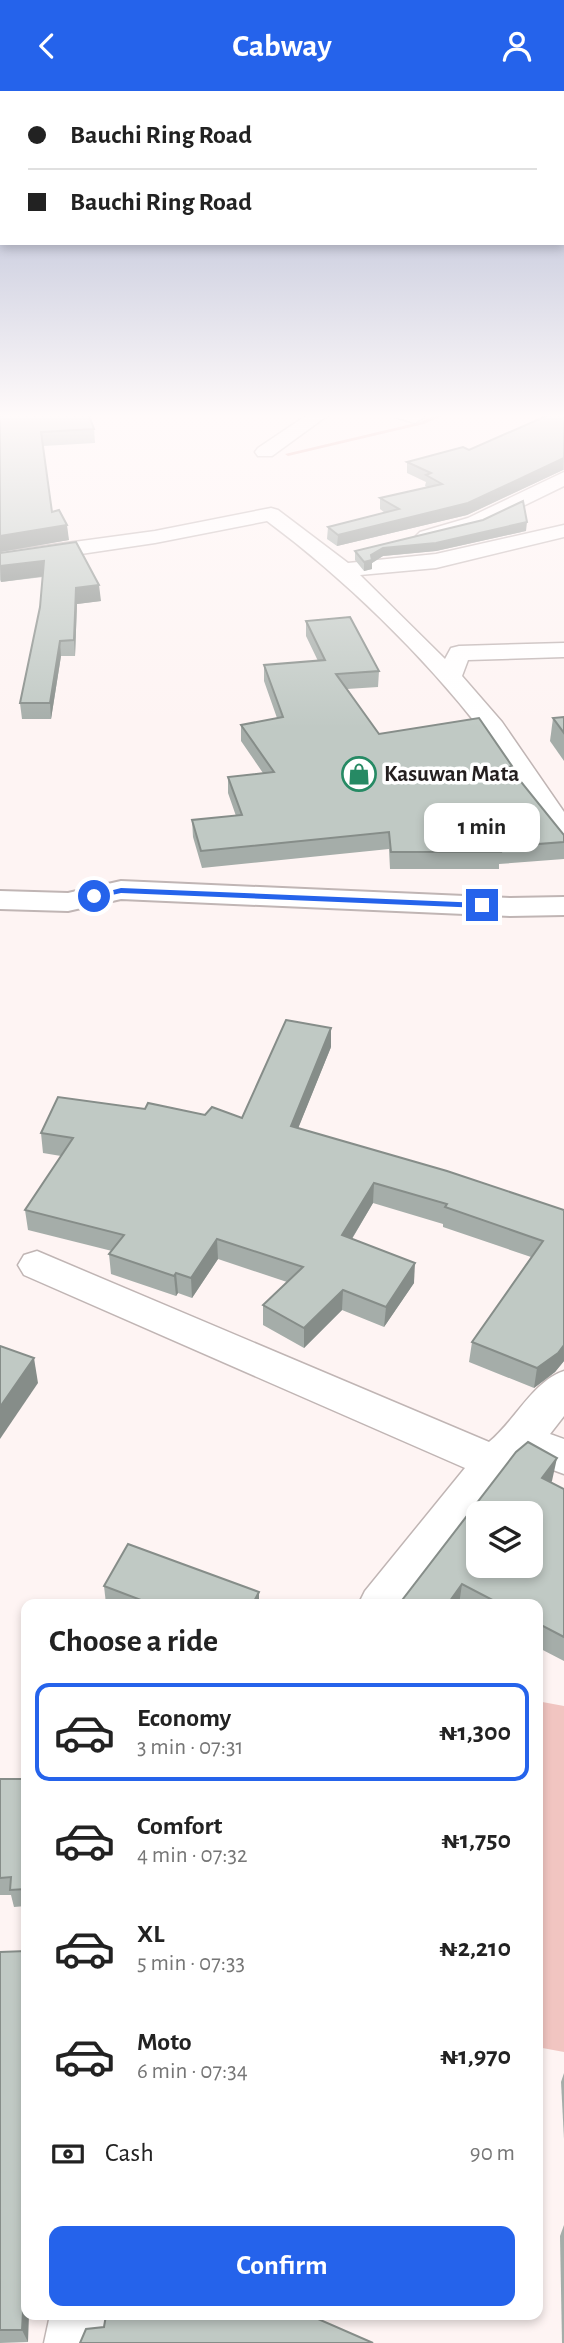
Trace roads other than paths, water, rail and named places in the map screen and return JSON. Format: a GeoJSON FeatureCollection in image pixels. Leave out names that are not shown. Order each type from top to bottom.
{"type":"FeatureCollection","features":[{"type":"Feature","properties":{"kind":"main road"},"geometry":{"type":"LineString","coordinates":[[0,900],[68,902],[121,890],[510,907],[564,906]]}},
{"type":"Feature","properties":{"kind":"street"},"geometry":{"type":"LineString","coordinates":[[0,559],[155,537],[250,518]]}},
{"type":"Feature","properties":{"kind":"street"},"geometry":{"type":"LineString","coordinates":[[276,518],[338,564],[449,677],[494,727],[564,832]]}},
{"type":"Feature","properties":{"kind":"street"},"geometry":{"type":"LineString","coordinates":[[409,540],[483,518]]}},
{"type":"Feature","properties":{"kind":"street"},"geometry":{"type":"LineString","coordinates":[[338,564],[436,561],[564,531]]}},
{"type":"Feature","properties":{"kind":"street"},"geometry":{"type":"LineString","coordinates":[[338,564],[383,546]]}},
{"type":"Feature","properties":{"kind":"street"},"geometry":{"type":"LineString","coordinates":[[449,677],[459,653],[564,650]]}},
{"type":"Feature","properties":{"kind":"street"},"geometry":{"type":"LineString","coordinates":[[531,785],[564,781]]}},
{"type":"Feature","properties":{"kind":"street"},"geometry":{"type":"LineString","coordinates":[[37,1265],[508,1451],[564,1457]]}},
{"type":"Feature","properties":{"kind":"street"},"geometry":{"type":"LineString","coordinates":[[386,1599],[564,1387]]}},
{"type":"Feature","properties":{"kind":"street"},"geometry":{"type":"LineString","coordinates":[[75,2343],[80,2320]]}},
{"type":"Feature","properties":{"kind":"place","name":"Kasuwan Mata"},"geometry":{"type":"Point","coordinates":[359,774]}}]}
